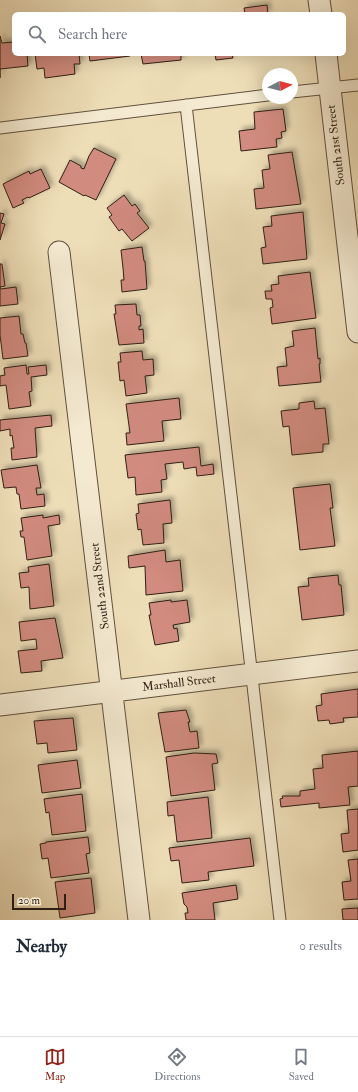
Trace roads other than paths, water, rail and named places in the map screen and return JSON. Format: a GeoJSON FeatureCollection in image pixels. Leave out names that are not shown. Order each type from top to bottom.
{"type":"FeatureCollection","features":[{"type":"Feature","properties":{"kind":"street"},"geometry":{"type":"LineString","coordinates":[[319,0],[321,12]]}},
{"type":"Feature","properties":{"kind":"street","name":"South 21st Street"},"geometry":{"type":"LineString","coordinates":[[326,56],[358,332]]}},
{"type":"Feature","properties":{"kind":"street","name":"South 22nd Street"},"geometry":{"type":"LineString","coordinates":[[59,252],[139,920]]}},
{"type":"Feature","properties":{"kind":"street","name":"Marshall Street"},"geometry":{"type":"LineString","coordinates":[[0,704],[358,661]]}},
{"type":"Feature","properties":{"kind":"lane"},"geometry":{"type":"LineString","coordinates":[[298,91],[358,85]]}},
{"type":"Feature","properties":{"kind":"lane"},"geometry":{"type":"LineString","coordinates":[[0,128],[262,96]]}},
{"type":"Feature","properties":{"kind":"lane"},"geometry":{"type":"LineString","coordinates":[[186,105],[280,920]]}}]}
